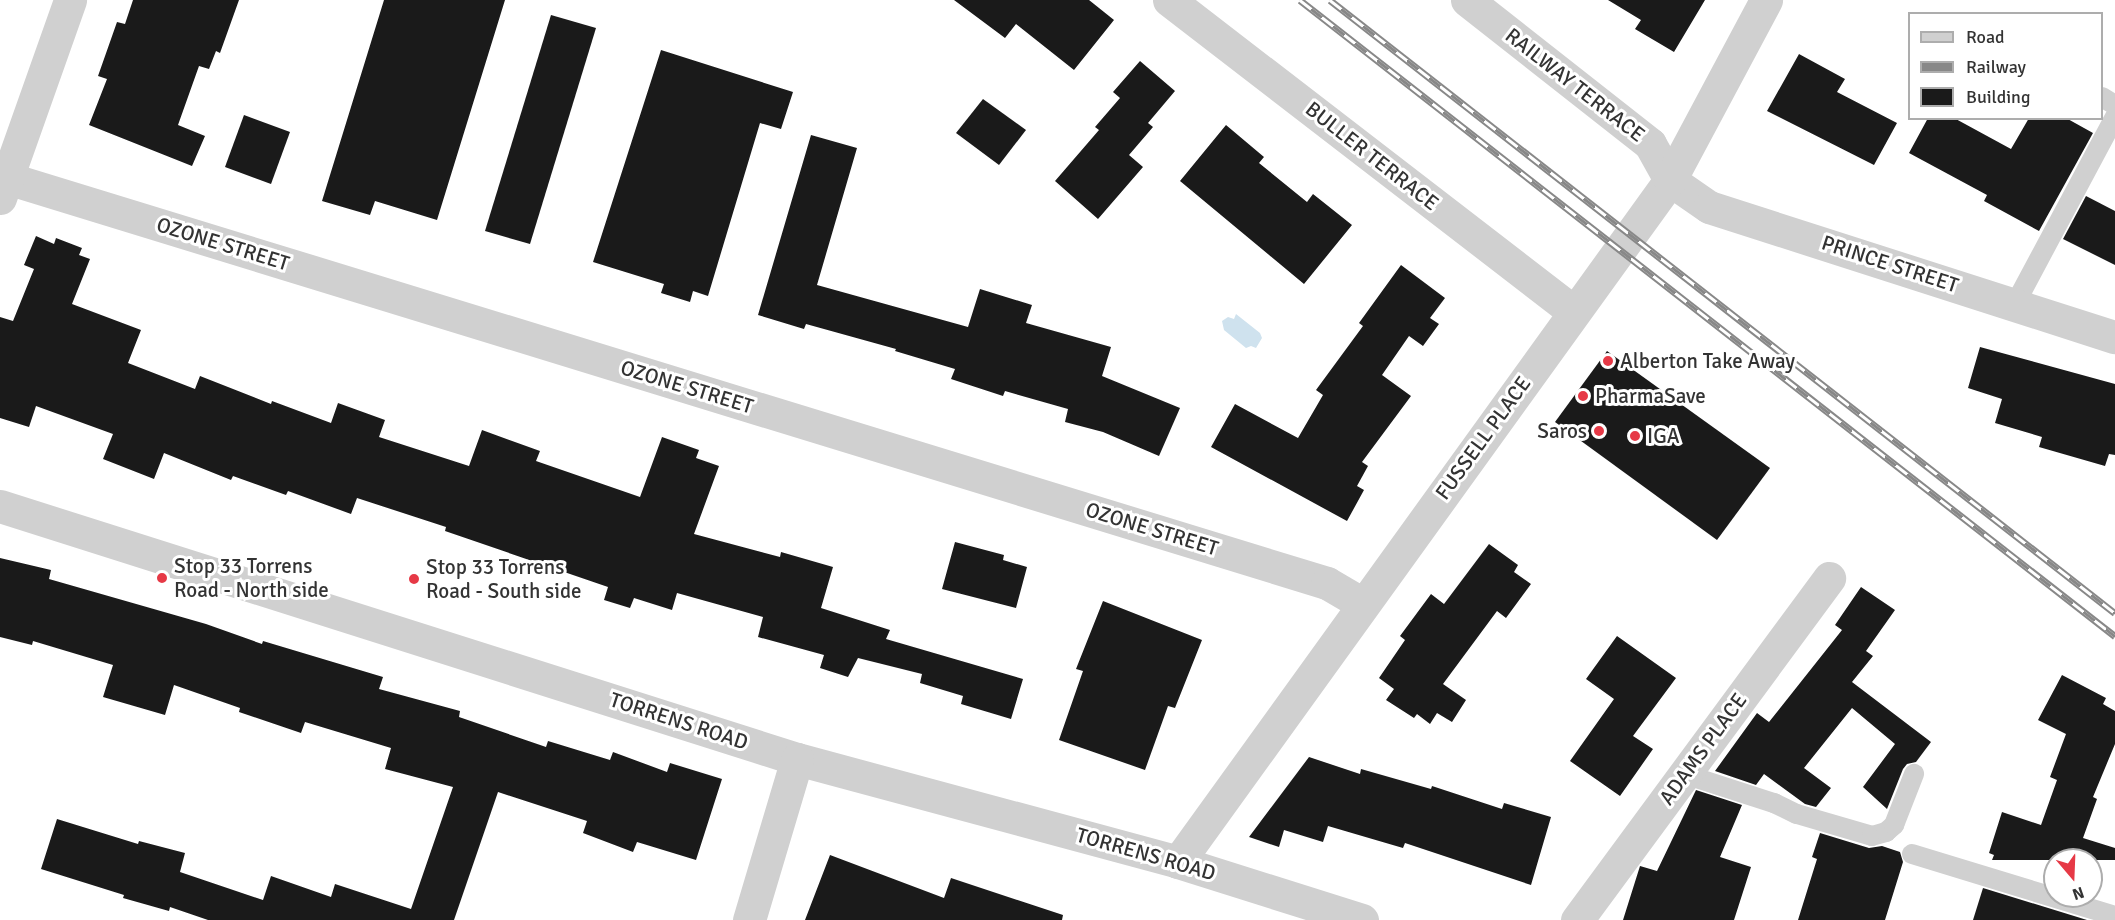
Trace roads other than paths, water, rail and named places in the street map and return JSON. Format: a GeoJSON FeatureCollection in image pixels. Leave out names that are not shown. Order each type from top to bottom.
{"type":"FeatureCollection","features":[{"type":"Feature","properties":{"kind":"street"},"geometry":{"type":"LineString","coordinates":[[4,188],[70,0]]}},
{"type":"Feature","properties":{"kind":"street","name":"BULLER TERRACE"},"geometry":{"type":"LineString","coordinates":[[1170,0],[1574,312]]}},
{"type":"Feature","properties":{"kind":"street","name":"RAILWAY TERRACE"},"geometry":{"type":"LineString","coordinates":[[1467,0],[1650,144],[1670,180]]}},
{"type":"Feature","properties":{"kind":"street","name":"FUSSELL PLACE"},"geometry":{"type":"LineString","coordinates":[[1178,862],[1670,180],[1766,0]]}},
{"type":"Feature","properties":{"kind":"street","name":"PRINCE STREET"},"geometry":{"type":"LineString","coordinates":[[1670,180],[1709,207],[2115,337]]}},
{"type":"Feature","properties":{"kind":"street","name":"OZONE STREET"},"geometry":{"type":"LineString","coordinates":[[4,188],[1322,581],[1364,604]]}},
{"type":"Feature","properties":{"kind":"street","name":"TORRENS ROAD"},"geometry":{"type":"LineString","coordinates":[[0,506],[797,759],[1178,862],[1362,920]]}},
{"type":"Feature","properties":{"kind":"street","name":"ADAMS PLACE"},"geometry":{"type":"LineString","coordinates":[[1577,920],[1829,578]]}},
{"type":"Feature","properties":{"kind":"street"},"geometry":{"type":"LineString","coordinates":[[749,920],[797,759]]}},
{"type":"Feature","properties":{"kind":"lane"},"geometry":{"type":"LineString","coordinates":[[2015,304],[2115,117]]}},
{"type":"Feature","properties":{"kind":"lane"},"geometry":{"type":"LineString","coordinates":[[1684,774],[1774,803],[1797,814],[1872,836],[1886,832],[1894,825],[1914,774]]}},
{"type":"Feature","properties":{"kind":"lane"},"geometry":{"type":"LineString","coordinates":[[1912,854],[2115,916]]}},
{"type":"Feature","properties":{"kind":"water"},"geometry":{"type":"Polygon","coordinates":[[[1236,314],[1260,333],[1262,338],[1256,348],[1251,346],[1246,348],[1224,330],[1222,321],[1228,317],[1234,319],[1236,314]]]}},
{"type":"Feature","properties":{"kind":"railway"},"geometry":{"type":"LineString","coordinates":[[1300,0],[2115,636]]}},
{"type":"Feature","properties":{"kind":"railway"},"geometry":{"type":"LineString","coordinates":[[1330,0],[2115,613]]}},
{"type":"Feature","properties":{"kind":"place","name":"Alberton Take Away"},"geometry":{"type":"Point","coordinates":[1608,361]}},
{"type":"Feature","properties":{"kind":"place","name":"PharmaSave"},"geometry":{"type":"Point","coordinates":[1583,396]}},
{"type":"Feature","properties":{"kind":"place","name":"Saros"},"geometry":{"type":"Point","coordinates":[1599,431]}},
{"type":"Feature","properties":{"kind":"place","name":"IGA"},"geometry":{"type":"Point","coordinates":[1635,436]}},
{"type":"Feature","properties":{"kind":"place","name":"Stop 33 Torrens Road - North side"},"geometry":{"type":"Point","coordinates":[162,578]}},
{"type":"Feature","properties":{"kind":"place","name":"Stop 33 Torrens Road - South side"},"geometry":{"type":"Point","coordinates":[414,579]}}]}
